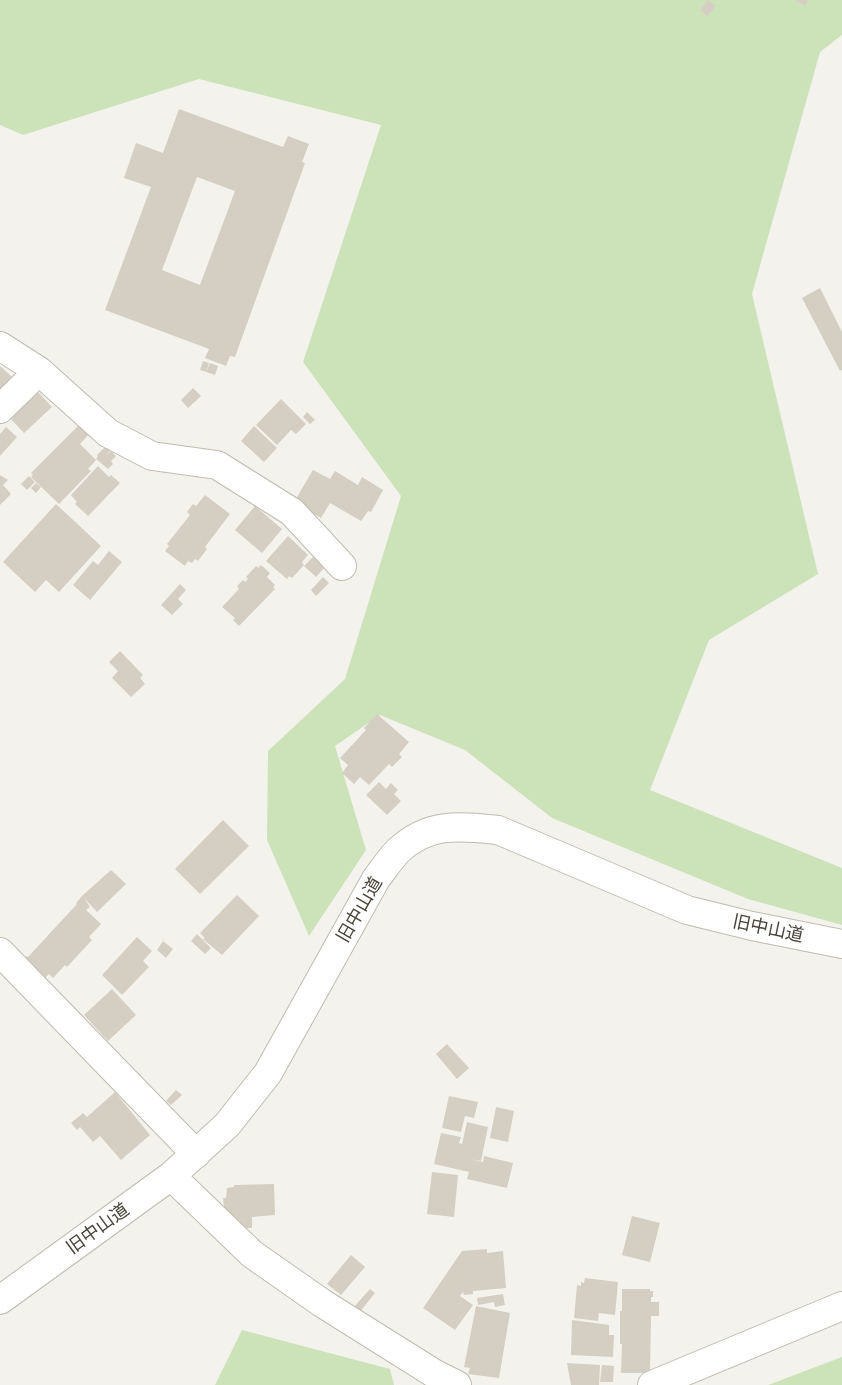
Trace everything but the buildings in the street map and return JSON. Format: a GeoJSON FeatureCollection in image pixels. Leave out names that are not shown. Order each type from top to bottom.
{"type":"FeatureCollection","features":[{"type":"Feature","properties":{"kind":"street"},"geometry":{"type":"LineString","coordinates":[[0,346],[39,371],[108,433],[152,456],[216,465],[292,512],[342,566]]}},
{"type":"Feature","properties":{"kind":"street"},"geometry":{"type":"LineString","coordinates":[[0,409],[39,371]]}},
{"type":"Feature","properties":{"kind":"street","name":"旧中山道"},"geometry":{"type":"LineString","coordinates":[[0,1300],[171,1176],[227,1124],[268,1073],[376,879],[398,851],[420,836],[442,827],[498,830],[687,910],[752,926],[842,944]]}},
{"type":"Feature","properties":{"kind":"street"},"geometry":{"type":"LineString","coordinates":[[0,952],[196,1154]]}},
{"type":"Feature","properties":{"kind":"street"},"geometry":{"type":"LineString","coordinates":[[171,1176],[252,1254],[330,1308],[435,1374],[457,1385]]}},
{"type":"Feature","properties":{"kind":"street"},"geometry":{"type":"LineString","coordinates":[[652,1385],[842,1306]]}},
{"type":"Feature","properties":{"kind":"green space"},"geometry":{"type":"Polygon","coordinates":[[[0,0],[842,0],[842,35],[820,52],[752,294],[818,574],[709,640],[650,790],[842,868],[842,925],[748,899],[552,818],[465,750],[380,715],[335,746],[366,850],[309,936],[267,840],[268,751],[345,679],[401,496],[303,362],[381,125],[199,79],[23,135],[0,125],[0,0]]]}},
{"type":"Feature","properties":{"kind":"green space"},"geometry":{"type":"Polygon","coordinates":[[[242,1330],[390,1369],[394,1385],[215,1385],[242,1330]]]}},
{"type":"Feature","properties":{"kind":"green space"},"geometry":{"type":"Polygon","coordinates":[[[842,1357],[842,1385],[768,1385],[842,1357]]]}}]}
